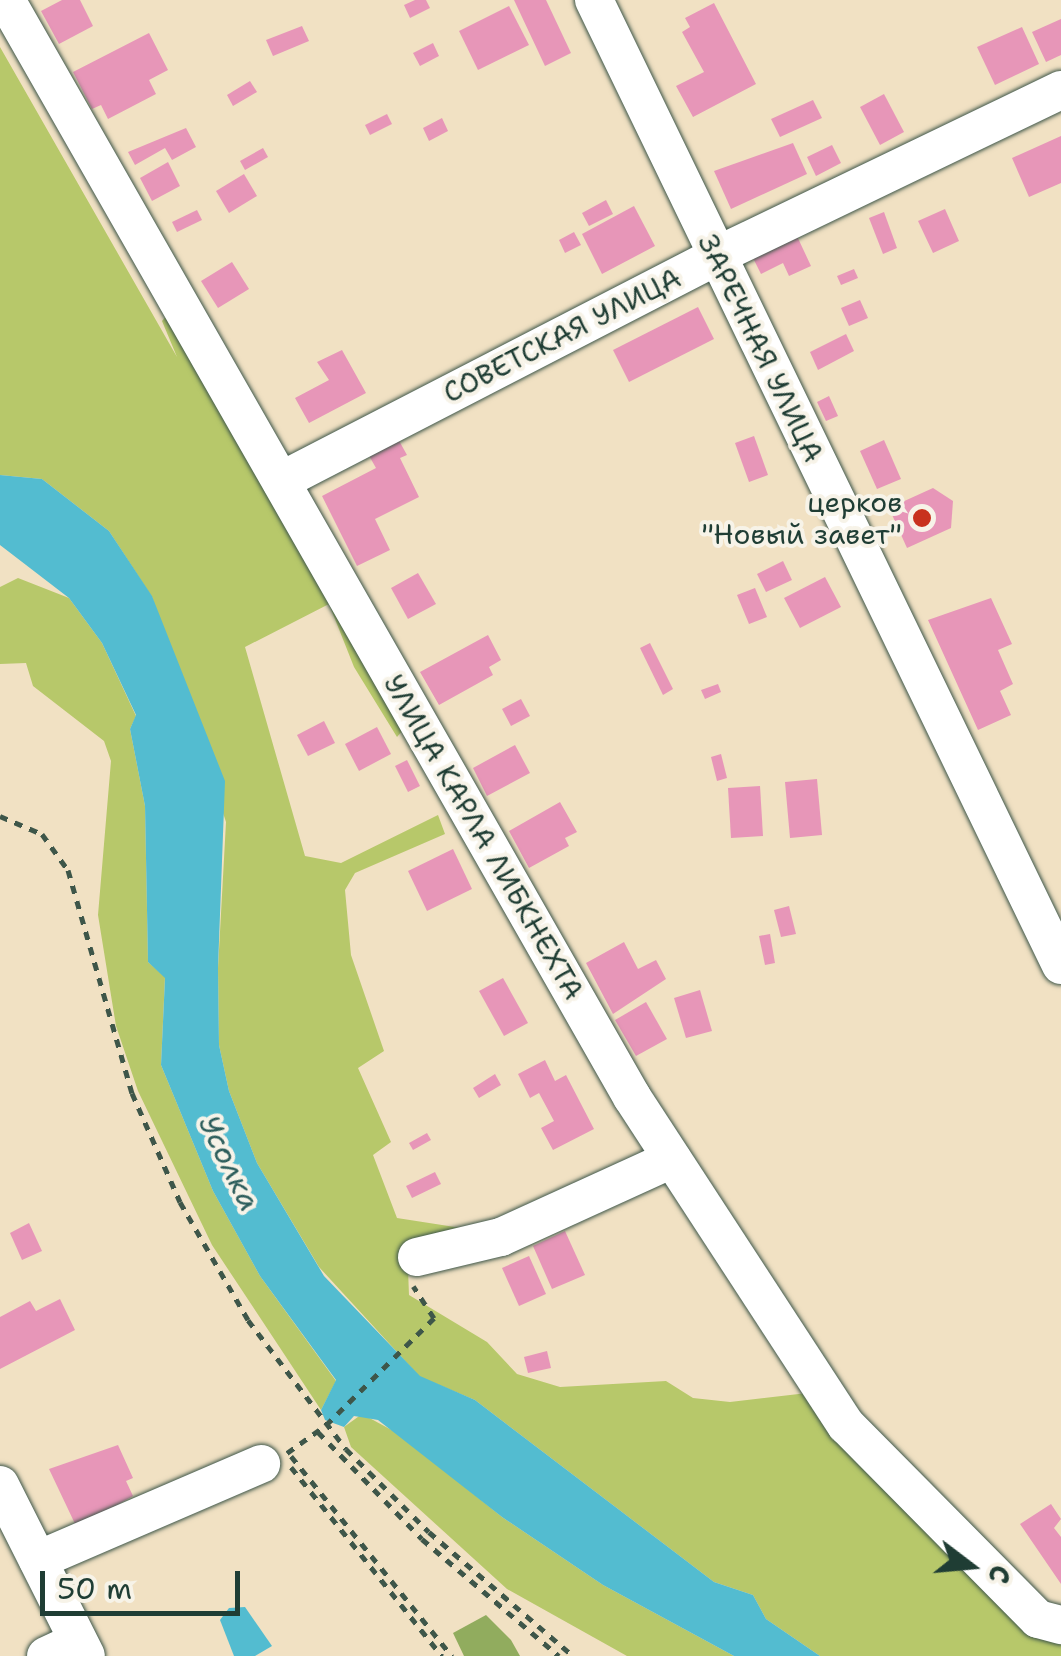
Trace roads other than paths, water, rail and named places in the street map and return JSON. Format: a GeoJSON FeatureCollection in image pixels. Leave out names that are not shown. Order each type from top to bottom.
{"type":"FeatureCollection","features":[{"type":"Feature","properties":{"kind":"street","name":"УЛИЦА КАРЛА ЛИБКНЕХТА"},"geometry":{"type":"LineString","coordinates":[[6,0],[672,1159],[846,1425],[1050,1622]]}},
{"type":"Feature","properties":{"kind":"street","name":"ЗАРЕЧНАЯ УЛИЦА"},"geometry":{"type":"LineString","coordinates":[[594,0],[1061,965]]}},
{"type":"Feature","properties":{"kind":"street","name":"СОВЕТСКАЯ УЛИЦА"},"geometry":{"type":"LineString","coordinates":[[281,481],[716,256],[1061,90]]}},
{"type":"Feature","properties":{"kind":"street"},"geometry":{"type":"LineString","coordinates":[[417,1257],[501,1236],[672,1159]]}},
{"type":"Feature","properties":{"kind":"street"},"geometry":{"type":"LineString","coordinates":[[38,1560],[277,1457]]}},
{"type":"Feature","properties":{"kind":"street"},"geometry":{"type":"LineString","coordinates":[[0,1485],[38,1560],[70,1651]]}},
{"type":"Feature","properties":{"kind":"water","name":"Усолка"},"geometry":{"type":"Polygon","coordinates":[[[0,475],[42,479],[109,531],[152,596],[225,781],[218,968],[219,1045],[229,1091],[257,1163],[324,1276],[420,1376],[475,1400],[714,1582],[753,1595],[766,1619],[820,1656],[734,1656],[603,1585],[502,1517],[378,1420],[354,1416],[344,1427],[325,1420],[321,1410],[336,1380],[260,1276],[213,1191],[161,1065],[165,978],[148,962],[145,806],[130,729],[136,715],[102,643],[69,598],[0,545],[0,475]]]}},
{"type":"Feature","properties":{"kind":"water"},"geometry":{"type":"Polygon","coordinates":[[[245,1607],[272,1646],[255,1656],[234,1656],[220,1620],[229,1608],[245,1607]]]}},
{"type":"Feature","properties":{"kind":"place","name":"церков \"Новый завет\""},"geometry":{"type":"Point","coordinates":[922,518]}}]}
